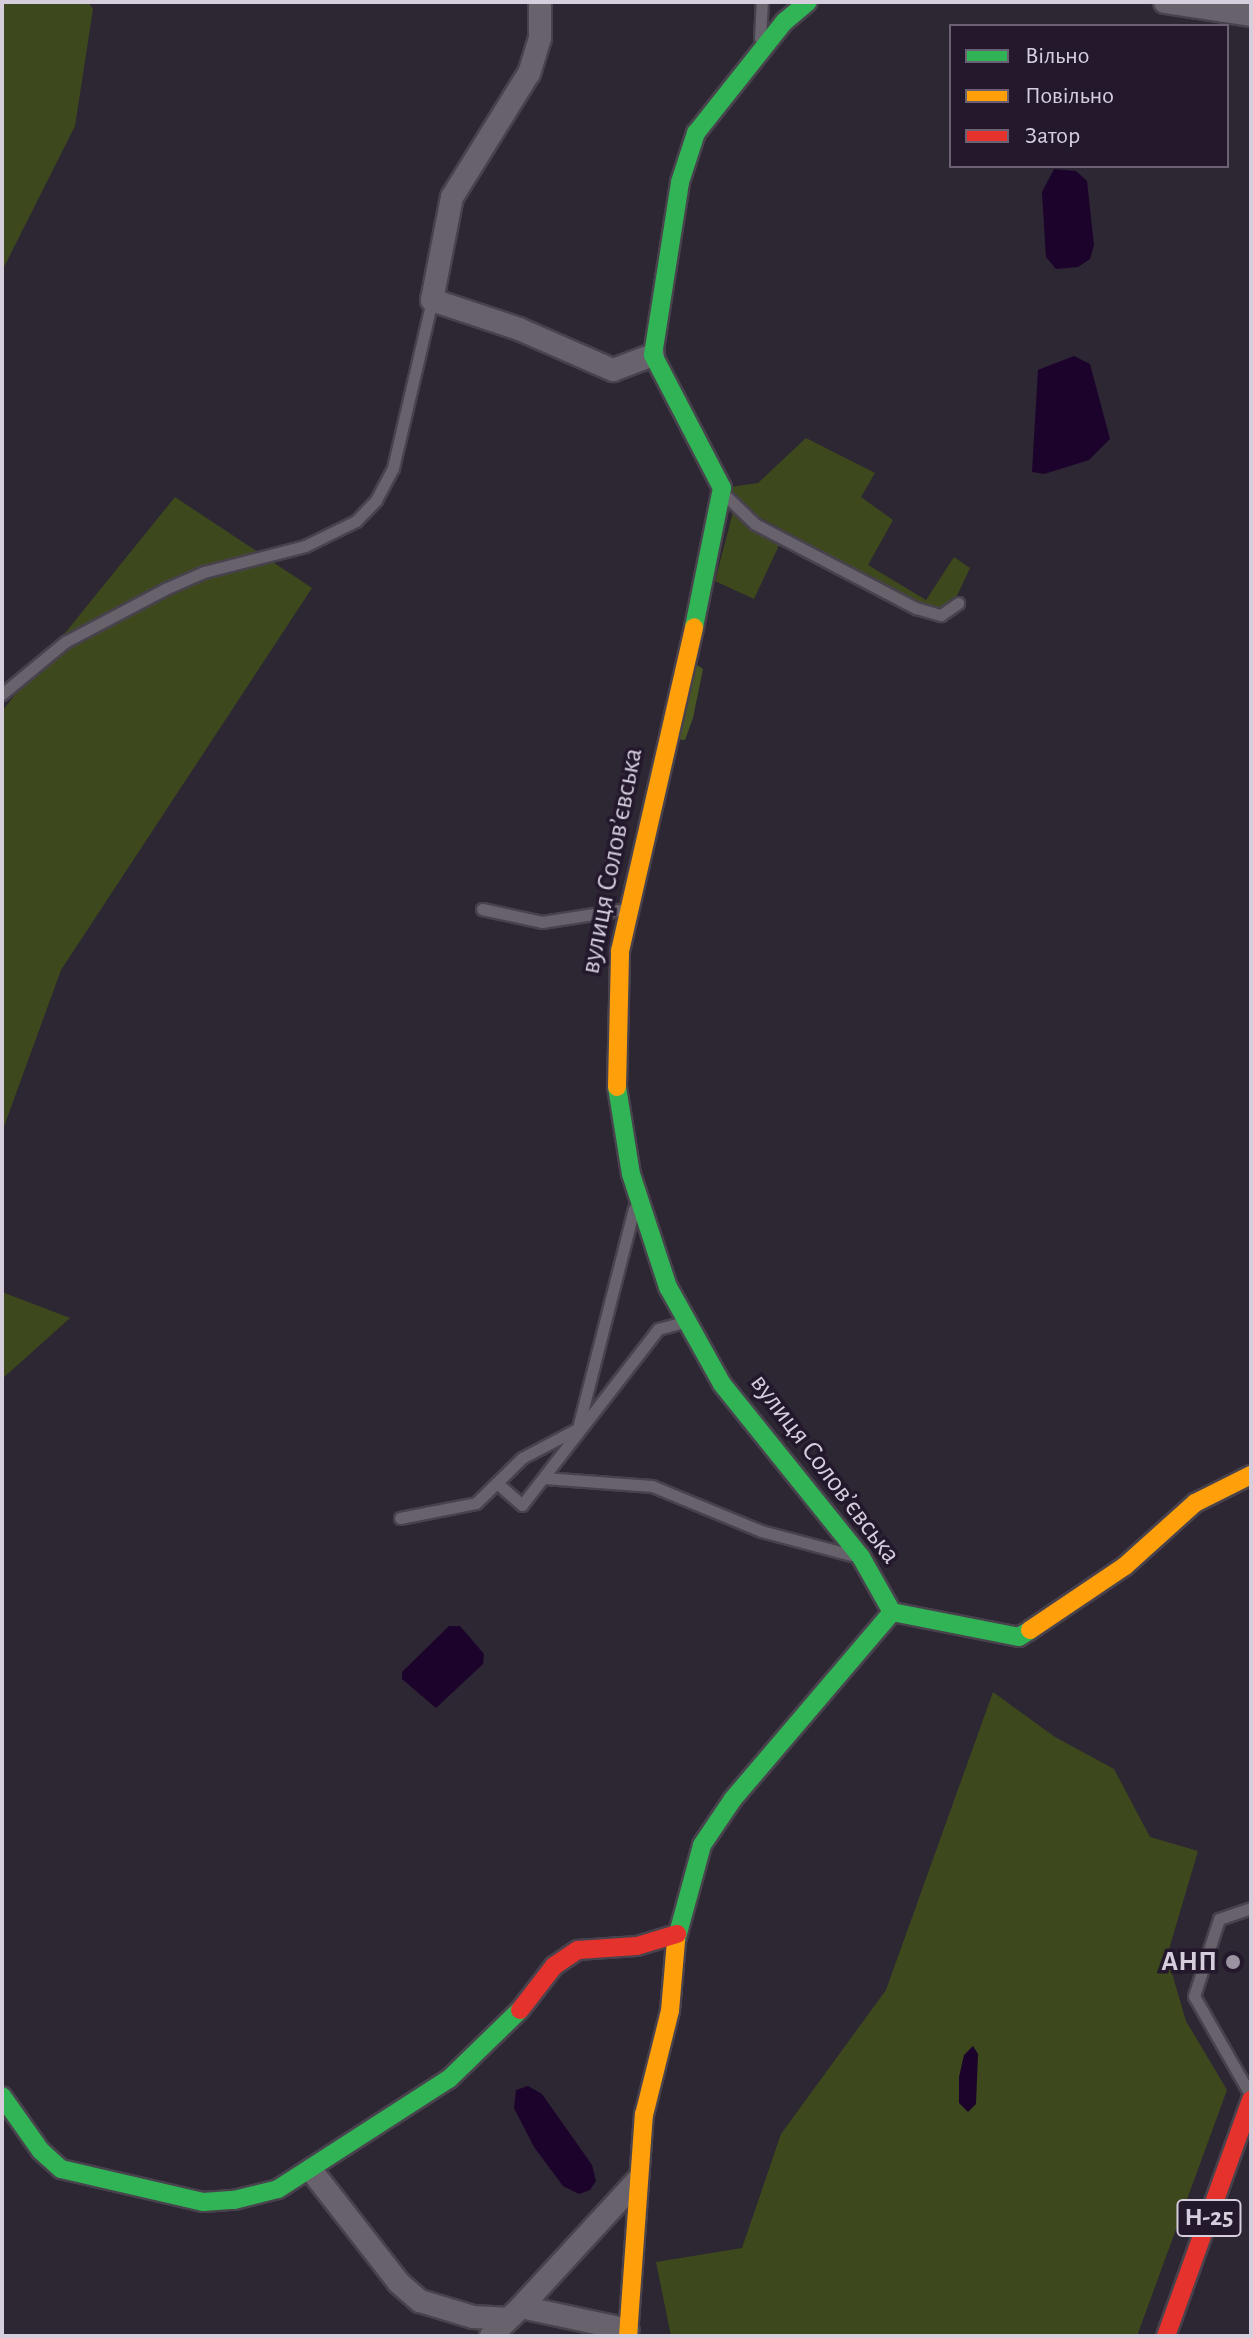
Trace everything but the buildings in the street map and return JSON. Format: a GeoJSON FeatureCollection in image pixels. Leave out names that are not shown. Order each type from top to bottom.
{"type":"FeatureCollection","features":[{"type":"Feature","properties":{"kind":"street"},"geometry":{"type":"LineString","coordinates":[[540,2],[540,38],[529,73],[452,197],[432,300],[519,329],[613,370],[653,355]]}},
{"type":"Feature","properties":{"kind":"street"},"geometry":{"type":"LineString","coordinates":[[722,488],[653,355],[689,147],[756,58],[808,2]]}},
{"type":"Feature","properties":{"kind":"street"},"geometry":{"type":"LineString","coordinates":[[1165,2],[1251,15]]}},
{"type":"Feature","properties":{"kind":"street","name":"вулиця Соловʼєвська"},"geometry":{"type":"LineString","coordinates":[[722,488],[712,557],[620,951],[615,1076],[637,1198],[668,1287],[722,1384],[758,1434],[861,1557],[892,1612]]}},
{"type":"Feature","properties":{"kind":"street"},"geometry":{"type":"LineString","coordinates":[[311,2170],[399,2283],[420,2301],[473,2317],[514,2313],[628,2333],[644,2115],[675,1980],[677,1934],[702,1845],[733,1799],[892,1612],[1019,1637],[1125,1566],[1195,1503],[1251,1475]]}},
{"type":"Feature","properties":{"kind":"street"},"geometry":{"type":"LineString","coordinates":[[2,2096],[41,2151],[61,2169],[91,2179],[203,2202],[278,2189],[449,2079],[514,2017],[554,1966],[578,1950],[637,1946],[677,1934]]}},
{"type":"Feature","properties":{"kind":"street","name":"Н-25"},"geometry":{"type":"LineString","coordinates":[[1166,2336],[1251,2098]]}},
{"type":"Feature","properties":{"kind":"street"},"geometry":{"type":"LineString","coordinates":[[491,2336],[637,2181]]}},
{"type":"Feature","properties":{"kind":"lane"},"geometry":{"type":"LineString","coordinates":[[756,58],[762,2]]}},
{"type":"Feature","properties":{"kind":"lane"},"geometry":{"type":"LineString","coordinates":[[2,694],[65,642],[165,589],[204,572],[305,546],[356,521],[376,500],[393,468],[432,300]]}},
{"type":"Feature","properties":{"kind":"lane"},"geometry":{"type":"LineString","coordinates":[[722,488],[736,509],[755,524],[916,608],[941,615],[958,603]]}},
{"type":"Feature","properties":{"kind":"lane"},"geometry":{"type":"LineString","coordinates":[[482,909],[542,922],[628,909]]}},
{"type":"Feature","properties":{"kind":"lane"},"geometry":{"type":"LineString","coordinates":[[400,1518],[476,1503],[522,1458],[581,1427],[637,1198]]}},
{"type":"Feature","properties":{"kind":"lane"},"geometry":{"type":"LineString","coordinates":[[498,1484],[522,1505],[658,1329],[689,1322]]}},
{"type":"Feature","properties":{"kind":"lane"},"geometry":{"type":"LineString","coordinates":[[544,1478],[652,1486],[761,1531],[861,1557]]}},
{"type":"Feature","properties":{"kind":"lane"},"geometry":{"type":"LineString","coordinates":[[1251,1908],[1219,1919],[1194,1996],[1251,2098]]}},
{"type":"Feature","properties":{"kind":"green space"},"geometry":{"type":"Polygon","coordinates":[[[2,2],[88,2],[93,9],[75,126],[2,271],[2,2]]]}},
{"type":"Feature","properties":{"kind":"green space"},"geometry":{"type":"Polygon","coordinates":[[[806,438],[875,473],[861,497],[893,520],[868,565],[926,600],[954,557],[970,568],[955,600],[941,611],[931,610],[739,506],[730,487],[758,483],[806,438]]]}},
{"type":"Feature","properties":{"kind":"green space"},"geometry":{"type":"Polygon","coordinates":[[[175,497],[312,588],[61,970],[2,1132],[2,711],[175,497]]]}},
{"type":"Feature","properties":{"kind":"green space"},"geometry":{"type":"Polygon","coordinates":[[[733,512],[781,541],[754,599],[715,581],[733,512]]]}},
{"type":"Feature","properties":{"kind":"green space"},"geometry":{"type":"Polygon","coordinates":[[[697,665],[703,669],[693,718],[685,740],[674,739],[697,665]]]}},
{"type":"Feature","properties":{"kind":"green space"},"geometry":{"type":"Polygon","coordinates":[[[2,1292],[70,1318],[2,1379],[2,1292]]]}},
{"type":"Feature","properties":{"kind":"green space"},"geometry":{"type":"Polygon","coordinates":[[[993,1692],[1055,1737],[1114,1769],[1150,1837],[1198,1851],[1167,1956],[1186,2021],[1227,2090],[1137,2336],[671,2336],[656,2262],[742,2248],[781,2134],[886,1990],[993,1692]]]}},
{"type":"Feature","properties":{"kind":"shaded area"},"geometry":{"type":"Polygon","coordinates":[[[1054,169],[1076,171],[1087,181],[1094,245],[1090,259],[1078,267],[1056,269],[1046,257],[1042,192],[1054,169]]]}},
{"type":"Feature","properties":{"kind":"shaded area"},"geometry":{"type":"Polygon","coordinates":[[[1074,356],[1090,364],[1110,439],[1089,460],[1044,474],[1032,472],[1038,370],[1074,356]]]}},
{"type":"Feature","properties":{"kind":"shaded area"},"geometry":{"type":"Polygon","coordinates":[[[449,1626],[460,1626],[484,1654],[483,1664],[436,1708],[402,1679],[402,1672],[449,1626]]]}},
{"type":"Feature","properties":{"kind":"shaded area"},"geometry":{"type":"Polygon","coordinates":[[[973,2046],[978,2054],[976,2104],[968,2112],[959,2103],[959,2077],[964,2055],[973,2046]]]}},
{"type":"Feature","properties":{"kind":"shaded area"},"geometry":{"type":"Polygon","coordinates":[[[528,2086],[542,2094],[592,2165],[596,2181],[590,2190],[579,2194],[563,2186],[534,2147],[514,2108],[516,2090],[528,2086]]]}},
{"type":"Feature","properties":{"kind":"traffic: fast"},"geometry":{"type":"LineString","coordinates":[[694,627],[722,488],[653,355],[680,182],[696,133],[784,22],[808,2]]}},
{"type":"Feature","properties":{"kind":"traffic: fast"},"geometry":{"type":"LineString","coordinates":[[617,1087],[631,1174],[668,1287],[722,1384],[861,1557],[892,1612]]}},
{"type":"Feature","properties":{"kind":"traffic: fast"},"geometry":{"type":"LineString","coordinates":[[676,1941],[702,1845],[733,1799],[892,1612],[1019,1637],[1030,1630]]}},
{"type":"Feature","properties":{"kind":"traffic: fast"},"geometry":{"type":"LineString","coordinates":[[2,2096],[41,2151],[61,2169],[203,2202],[234,2200],[278,2189],[449,2079],[520,2010]]}},
{"type":"Feature","properties":{"kind":"traffic: slow"},"geometry":{"type":"LineString","coordinates":[[617,1087],[620,951],[694,627]]}},
{"type":"Feature","properties":{"kind":"traffic: slow"},"geometry":{"type":"LineString","coordinates":[[1030,1630],[1125,1566],[1195,1503],[1251,1475]]}},
{"type":"Feature","properties":{"kind":"traffic: slow"},"geometry":{"type":"LineString","coordinates":[[628,2336],[644,2115],[670,2011],[676,1941]]}},
{"type":"Feature","properties":{"kind":"traffic: jam"},"geometry":{"type":"LineString","coordinates":[[520,2010],[554,1966],[578,1950],[637,1946],[677,1934]]}},
{"type":"Feature","properties":{"kind":"traffic: jam"},"geometry":{"type":"LineString","coordinates":[[1166,2336],[1251,2100]]}},
{"type":"Feature","properties":{"kind":"place","name":"АНП"},"geometry":{"type":"Point","coordinates":[1233,1962]}}]}
